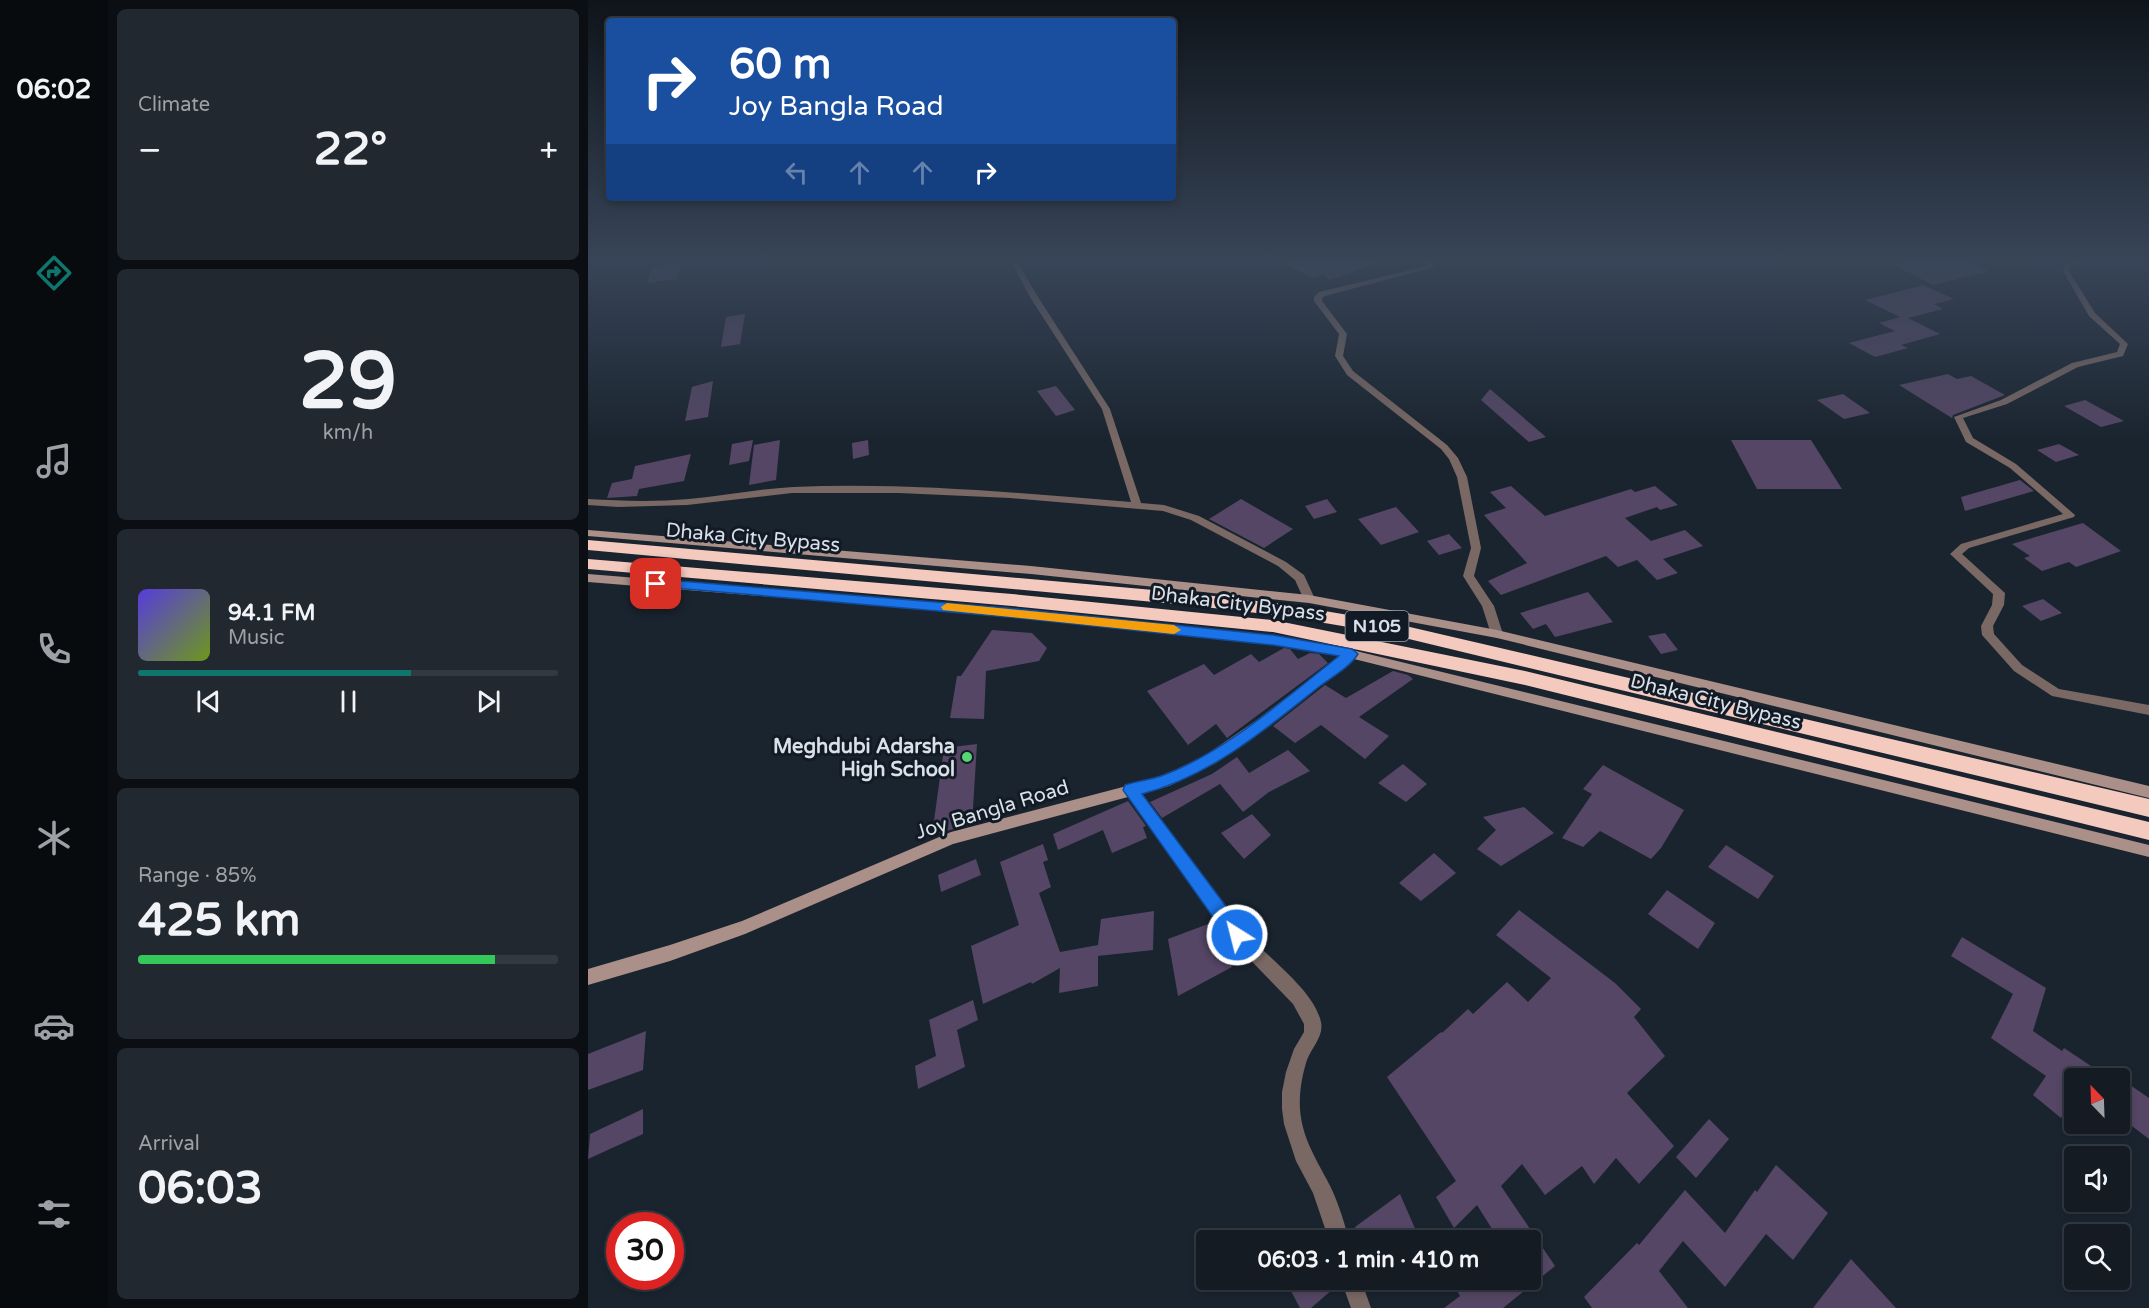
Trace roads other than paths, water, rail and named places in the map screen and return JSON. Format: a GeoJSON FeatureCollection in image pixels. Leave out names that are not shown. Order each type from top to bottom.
{"type":"FeatureCollection","features":[{"type":"Feature","properties":{"kind":"highway","name":"Dhaka City Bypass"},"geometry":{"type":"LineString","coordinates":[[588,545],[1026,583],[1306,613],[1418,635],[2149,808]]}},
{"type":"Feature","properties":{"kind":"highway","name":"Dhaka City Bypass"},"geometry":{"type":"LineString","coordinates":[[588,564],[1001,599],[1273,626],[1525,678],[2149,831]]}},
{"type":"Feature","properties":{"kind":"main road"},"geometry":{"type":"LineString","coordinates":[[588,533],[1076,574],[1309,599],[1497,634],[2149,792]]}},
{"type":"Feature","properties":{"kind":"main road"},"geometry":{"type":"LineString","coordinates":[[588,578],[1008,612],[1273,640],[1352,654],[2149,850]]}},
{"type":"Feature","properties":{"kind":"main road","name":"Joy Bangla Road"},"geometry":{"type":"LineString","coordinates":[[588,977],[670,953],[745,927],[951,838],[1164,782],[1210,759],[1262,724],[1352,654]]}},
{"type":"Feature","properties":{"kind":"street"},"geometry":{"type":"LineString","coordinates":[[1047,319],[1106,409],[1137,505]]}},
{"type":"Feature","properties":{"kind":"street"},"geometry":{"type":"LineString","coordinates":[[1332,319],[1343,334],[1338,349],[1342,363],[1367,387],[1406,415],[1444,447],[1458,468],[1466,491],[1476,548],[1468,576],[1488,606],[1497,634]]}},
{"type":"Feature","properties":{"kind":"street"},"geometry":{"type":"LineString","coordinates":[[2097,319],[2124,344],[2120,354],[2075,365],[2004,402],[1958,417],[1969,440],[2013,466],[2070,515],[1965,546],[1955,554],[1999,593],[1998,605],[1987,626],[1988,635],[2018,668],[2056,693],[2149,710]]}},
{"type":"Feature","properties":{"kind":"street"},"geometry":{"type":"LineString","coordinates":[[588,502],[618,504],[687,502],[782,490],[887,490],[955,491],[1164,508],[1195,518],[1282,564],[1300,578],[1309,599]]}},
{"type":"Feature","properties":{"kind":"street"},"geometry":{"type":"LineString","coordinates":[[1131,790],[1237,935],[1299,998],[1308,1012],[1313,1023],[1312,1034],[1300,1055],[1295,1072],[1291,1092],[1291,1109],[1293,1124],[1305,1161],[1321,1188],[1336,1230]]}},
{"type":"Feature","properties":{"kind":"street"},"geometry":{"type":"LineString","coordinates":[[1355,1290],[1361,1308]]}},
{"type":"Feature","properties":{"kind":"place","name":"Meghdubi Adarsha High School"},"geometry":{"type":"Point","coordinates":[967,757]}}]}
